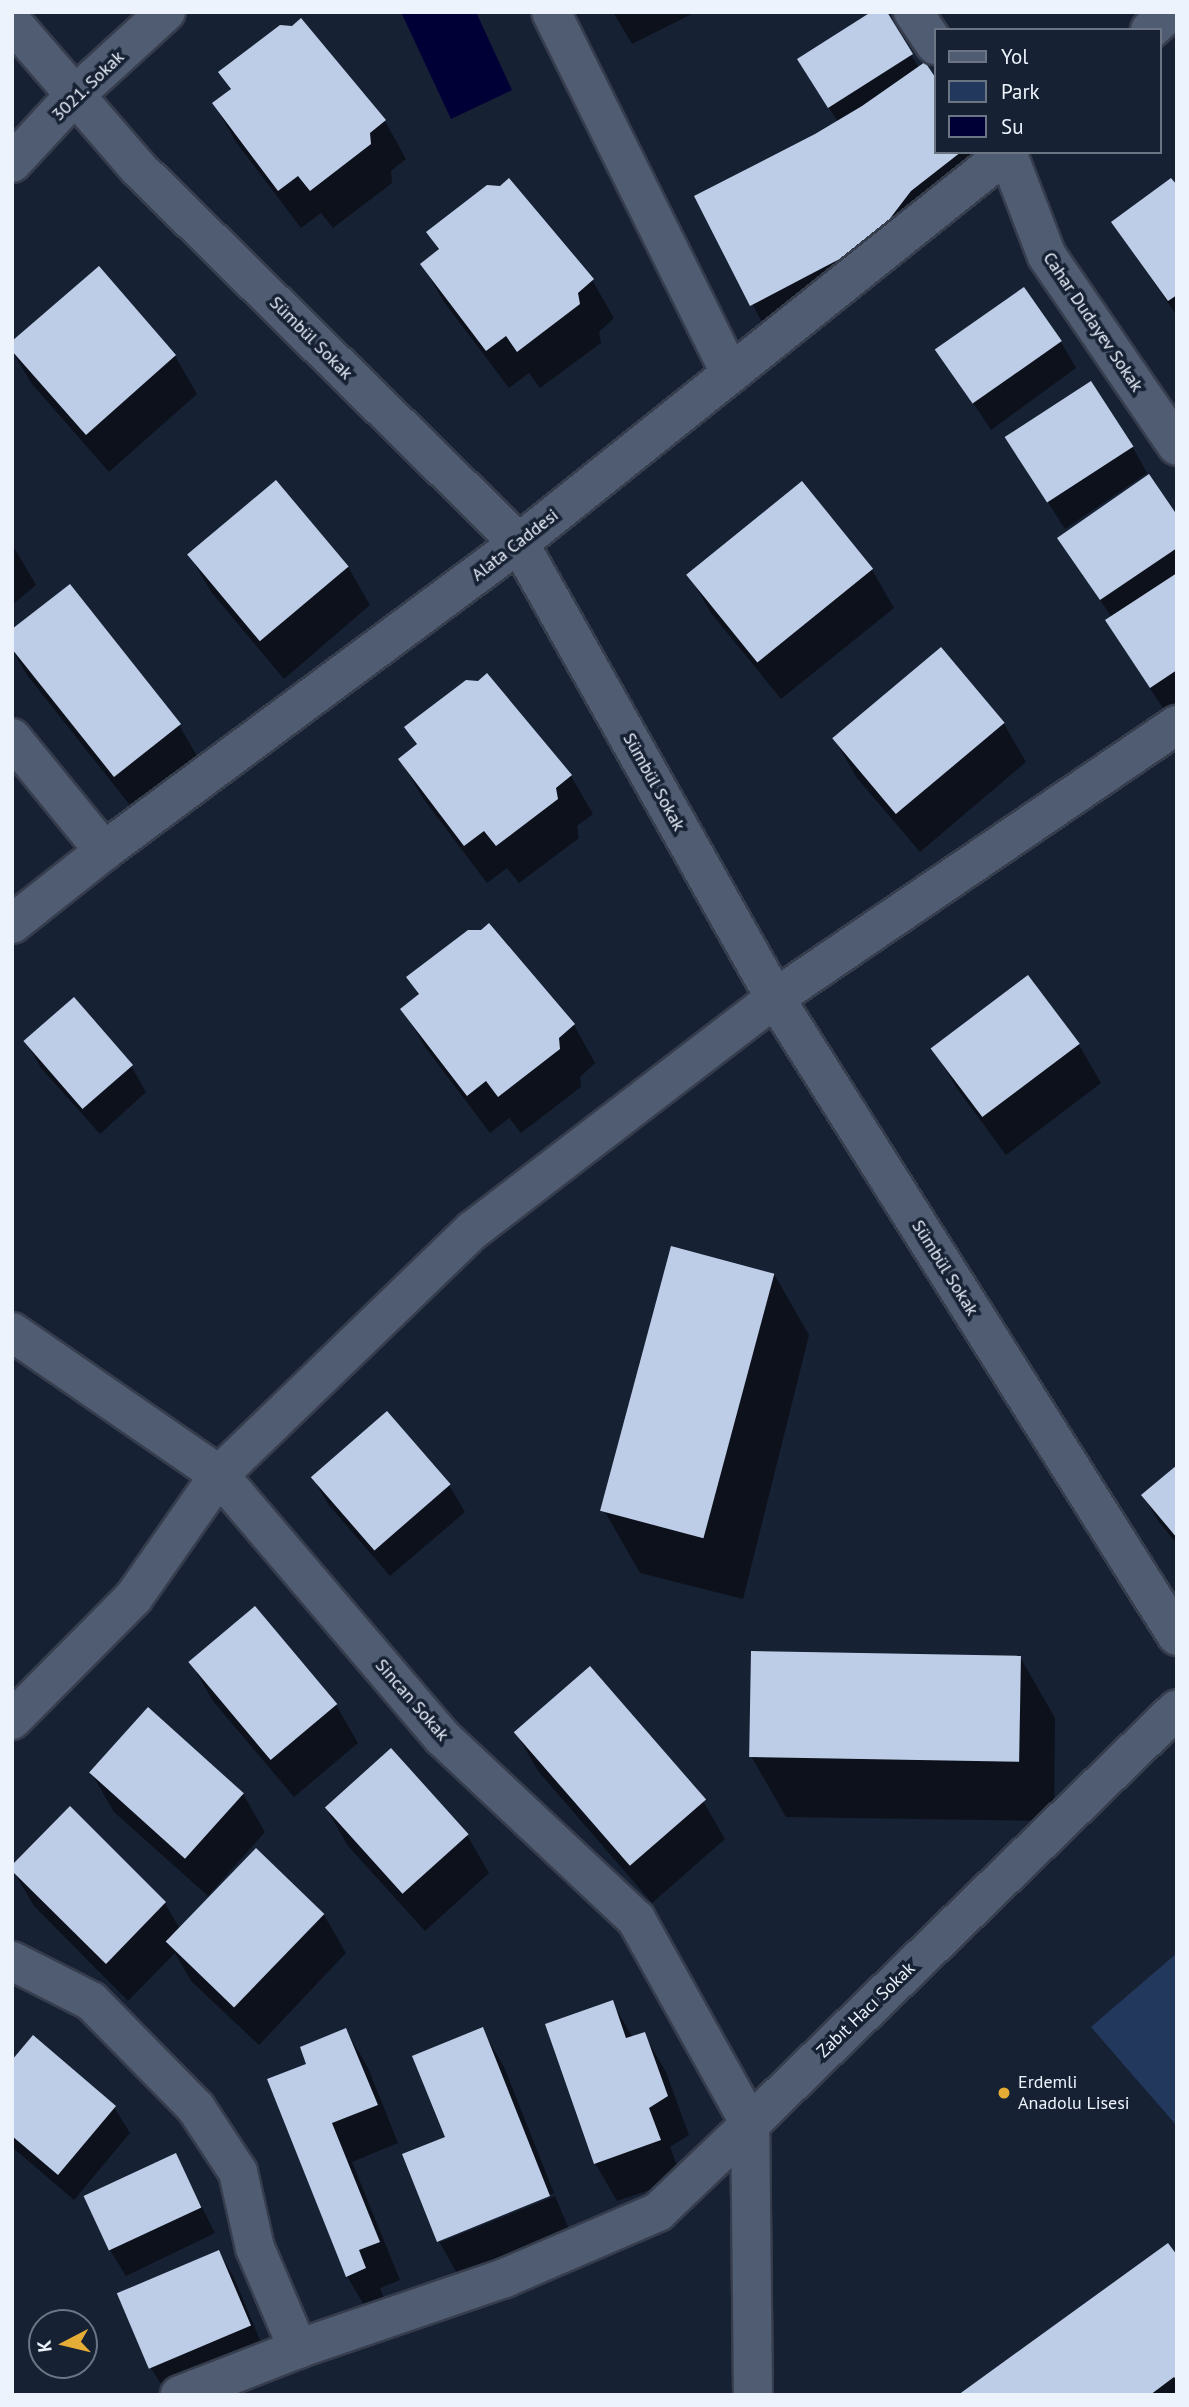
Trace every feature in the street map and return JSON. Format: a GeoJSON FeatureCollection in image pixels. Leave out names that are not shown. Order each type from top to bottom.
{"type":"FeatureCollection","features":[{"type":"Feature","properties":{"kind":"street","name":"3021. Sokak"},"geometry":{"type":"LineString","coordinates":[[12,163],[75,95],[166,12]]}},
{"type":"Feature","properties":{"kind":"street"},"geometry":{"type":"LineString","coordinates":[[551,12],[731,374]]}},
{"type":"Feature","properties":{"kind":"street"},"geometry":{"type":"LineString","coordinates":[[913,12],[934,44]]}},
{"type":"Feature","properties":{"kind":"street"},"geometry":{"type":"LineString","coordinates":[[1152,28],[1170,12]]}},
{"type":"Feature","properties":{"kind":"street","name":"Sümbül Sokak"},"geometry":{"type":"LineString","coordinates":[[12,22],[139,169],[519,543],[775,998],[1177,1636]]}},
{"type":"Feature","properties":{"kind":"street","name":"Alata Caddesi"},"geometry":{"type":"LineString","coordinates":[[12,924],[104,851],[519,543],[1006,154]]}},
{"type":"Feature","properties":{"kind":"street","name":"Cahar Dudayev Sokak"},"geometry":{"type":"LineString","coordinates":[[1009,154],[1047,256],[1177,446]]}},
{"type":"Feature","properties":{"kind":"street"},"geometry":{"type":"LineString","coordinates":[[12,1720],[134,1597],[219,1475],[473,1230],[775,998],[1177,725]]}},
{"type":"Feature","properties":{"kind":"street"},"geometry":{"type":"LineString","coordinates":[[12,738],[104,851]]}},
{"type":"Feature","properties":{"kind":"street","name":"Sincan Sokak"},"geometry":{"type":"LineString","coordinates":[[12,1332],[219,1475],[443,1738],[636,1919],[750,2124]]}},
{"type":"Feature","properties":{"kind":"street","name":"Zabıt Hacı Sokak"},"geometry":{"type":"LineString","coordinates":[[180,2395],[298,2349],[505,2278],[658,2212],[1177,1709]]}},
{"type":"Feature","properties":{"kind":"street"},"geometry":{"type":"LineString","coordinates":[[12,1961],[91,2001],[197,2108],[238,2172],[256,2248],[298,2349]]}},
{"type":"Feature","properties":{"kind":"street"},"geometry":{"type":"LineString","coordinates":[[750,2124],[753,2395]]}},
{"type":"Feature","properties":{"kind":"green space"},"geometry":{"type":"Polygon","coordinates":[[[1177,1953],[1177,2126],[1091,2027],[1177,1953]]]}},
{"type":"Feature","properties":{"kind":"water"},"geometry":{"type":"Polygon","coordinates":[[[401,12],[476,12],[512,90],[451,119],[401,12]]]}},
{"type":"Feature","properties":{"kind":"building"},"geometry":{"type":"Polygon","coordinates":[[[871,12],[887,12],[913,54],[828,108],[797,59],[871,12]]]}},
{"type":"Feature","properties":{"kind":"building"},"geometry":{"type":"Polygon","coordinates":[[[301,18],[386,120],[370,133],[371,144],[310,191],[298,176],[278,191],[212,103],[231,89],[218,72],[280,25],[292,26],[301,18]]]}},
{"type":"Feature","properties":{"kind":"building"},"geometry":{"type":"Polygon","coordinates":[[[925,62],[934,76],[934,154],[958,154],[911,191],[872,242],[750,306],[694,196],[815,134],[862,106],[925,62]]]}},
{"type":"Feature","properties":{"kind":"building"},"geometry":{"type":"Polygon","coordinates":[[[509,178],[594,279],[578,293],[580,304],[517,352],[506,336],[486,351],[420,264],[439,249],[426,232],[487,185],[500,186],[509,178]]]}},
{"type":"Feature","properties":{"kind":"building"},"geometry":{"type":"Polygon","coordinates":[[[1171,178],[1177,185],[1177,295],[1168,301],[1111,222],[1171,178]]]}},
{"type":"Feature","properties":{"kind":"building"},"geometry":{"type":"Polygon","coordinates":[[[99,266],[176,355],[86,435],[12,351],[12,341],[99,266]]]}},
{"type":"Feature","properties":{"kind":"building"},"geometry":{"type":"Polygon","coordinates":[[[1024,287],[1062,341],[973,404],[935,350],[1024,287]]]}},
{"type":"Feature","properties":{"kind":"building"},"geometry":{"type":"Polygon","coordinates":[[[1091,381],[1133,446],[1047,503],[1005,437],[1091,381]]]}},
{"type":"Feature","properties":{"kind":"building"},"geometry":{"type":"Polygon","coordinates":[[[1149,474],[1177,515],[1177,548],[1100,600],[1057,538],[1149,474]]]}},
{"type":"Feature","properties":{"kind":"building"},"geometry":{"type":"Polygon","coordinates":[[[276,480],[349,567],[260,641],[187,555],[276,480]]]}},
{"type":"Feature","properties":{"kind":"building"},"geometry":{"type":"Polygon","coordinates":[[[802,481],[873,569],[757,663],[686,575],[802,481]]]}},
{"type":"Feature","properties":{"kind":"building"},"geometry":{"type":"Polygon","coordinates":[[[1177,573],[1177,670],[1150,688],[1105,620],[1177,573]]]}},
{"type":"Feature","properties":{"kind":"building"},"geometry":{"type":"Polygon","coordinates":[[[70,584],[181,724],[114,777],[12,649],[12,629],[70,584]]]}},
{"type":"Feature","properties":{"kind":"building"},"geometry":{"type":"Polygon","coordinates":[[[941,647],[1005,723],[896,814],[832,738],[941,647]]]}},
{"type":"Feature","properties":{"kind":"building"},"geometry":{"type":"Polygon","coordinates":[[[487,673],[572,775],[556,788],[558,799],[496,846],[484,831],[464,846],[398,759],[417,744],[404,727],[466,680],[478,681],[487,673]]]}},
{"type":"Feature","properties":{"kind":"building"},"geometry":{"type":"Polygon","coordinates":[[[489,923],[575,1024],[559,1038],[560,1049],[498,1097],[486,1081],[467,1096],[400,1009],[419,994],[406,977],[468,930],[481,930],[489,923]]]}},
{"type":"Feature","properties":{"kind":"building"},"geometry":{"type":"Polygon","coordinates":[[[1028,975],[1080,1044],[982,1117],[931,1048],[1028,975]]]}},
{"type":"Feature","properties":{"kind":"building"},"geometry":{"type":"Polygon","coordinates":[[[74,997],[133,1065],[82,1109],[23,1041],[74,997]]]}},
{"type":"Feature","properties":{"kind":"building"},"geometry":{"type":"Polygon","coordinates":[[[671,1246],[774,1274],[703,1538],[600,1511],[671,1246]]]}},
{"type":"Feature","properties":{"kind":"building"},"geometry":{"type":"Polygon","coordinates":[[[387,1411],[451,1484],[374,1550],[311,1477],[387,1411]]]}},
{"type":"Feature","properties":{"kind":"building"},"geometry":{"type":"Polygon","coordinates":[[[1177,1465],[1177,1538],[1141,1495],[1177,1465]]]}},
{"type":"Feature","properties":{"kind":"building"},"geometry":{"type":"Polygon","coordinates":[[[255,1606],[337,1704],[271,1760],[188,1662],[255,1606]]]}},
{"type":"Feature","properties":{"kind":"building"},"geometry":{"type":"Polygon","coordinates":[[[751,1651],[1021,1656],[1019,1762],[749,1757],[751,1651]]]}},
{"type":"Feature","properties":{"kind":"building"},"geometry":{"type":"Polygon","coordinates":[[[590,1666],[706,1800],[630,1866],[514,1732],[590,1666]]]}},
{"type":"Feature","properties":{"kind":"building"},"geometry":{"type":"Polygon","coordinates":[[[148,1707],[244,1793],[185,1859],[89,1772],[148,1707]]]}},
{"type":"Feature","properties":{"kind":"building"},"geometry":{"type":"Polygon","coordinates":[[[391,1748],[469,1834],[402,1894],[325,1808],[391,1748]]]}},
{"type":"Feature","properties":{"kind":"building"},"geometry":{"type":"Polygon","coordinates":[[[70,1806],[166,1902],[106,1964],[12,1871],[12,1865],[70,1806]]]}},
{"type":"Feature","properties":{"kind":"building"},"geometry":{"type":"Polygon","coordinates":[[[256,1848],[324,1914],[234,2008],[166,1942],[256,1848]]]}},
{"type":"Feature","properties":{"kind":"building"},"geometry":{"type":"Polygon","coordinates":[[[613,2000],[626,2038],[645,2032],[668,2096],[649,2108],[661,2140],[594,2164],[545,2024],[613,2000]]]}},
{"type":"Feature","properties":{"kind":"building"},"geometry":{"type":"Polygon","coordinates":[[[483,2027],[550,2196],[437,2242],[402,2154],[445,2137],[412,2056],[483,2027]]]}},
{"type":"Feature","properties":{"kind":"building"},"geometry":{"type":"Polygon","coordinates":[[[346,2028],[378,2105],[332,2123],[380,2242],[359,2250],[366,2268],[346,2277],[267,2079],[306,2064],[300,2047],[346,2028]]]}},
{"type":"Feature","properties":{"kind":"building"},"geometry":{"type":"Polygon","coordinates":[[[33,2035],[116,2106],[58,2175],[12,2136],[12,2060],[33,2035]]]}},
{"type":"Feature","properties":{"kind":"building"},"geometry":{"type":"Polygon","coordinates":[[[176,2153],[201,2207],[109,2250],[84,2196],[176,2153]]]}},
{"type":"Feature","properties":{"kind":"building"},"geometry":{"type":"Polygon","coordinates":[[[1168,2243],[1177,2255],[1177,2381],[1174,2377],[1150,2395],[958,2395],[1168,2243]]]}},
{"type":"Feature","properties":{"kind":"building"},"geometry":{"type":"Polygon","coordinates":[[[219,2250],[251,2325],[149,2369],[117,2293],[219,2250]]]}},
{"type":"Feature","properties":{"kind":"place","name":"Erdemli Anadolu Lisesi"},"geometry":{"type":"Point","coordinates":[1004,2093]}}]}
